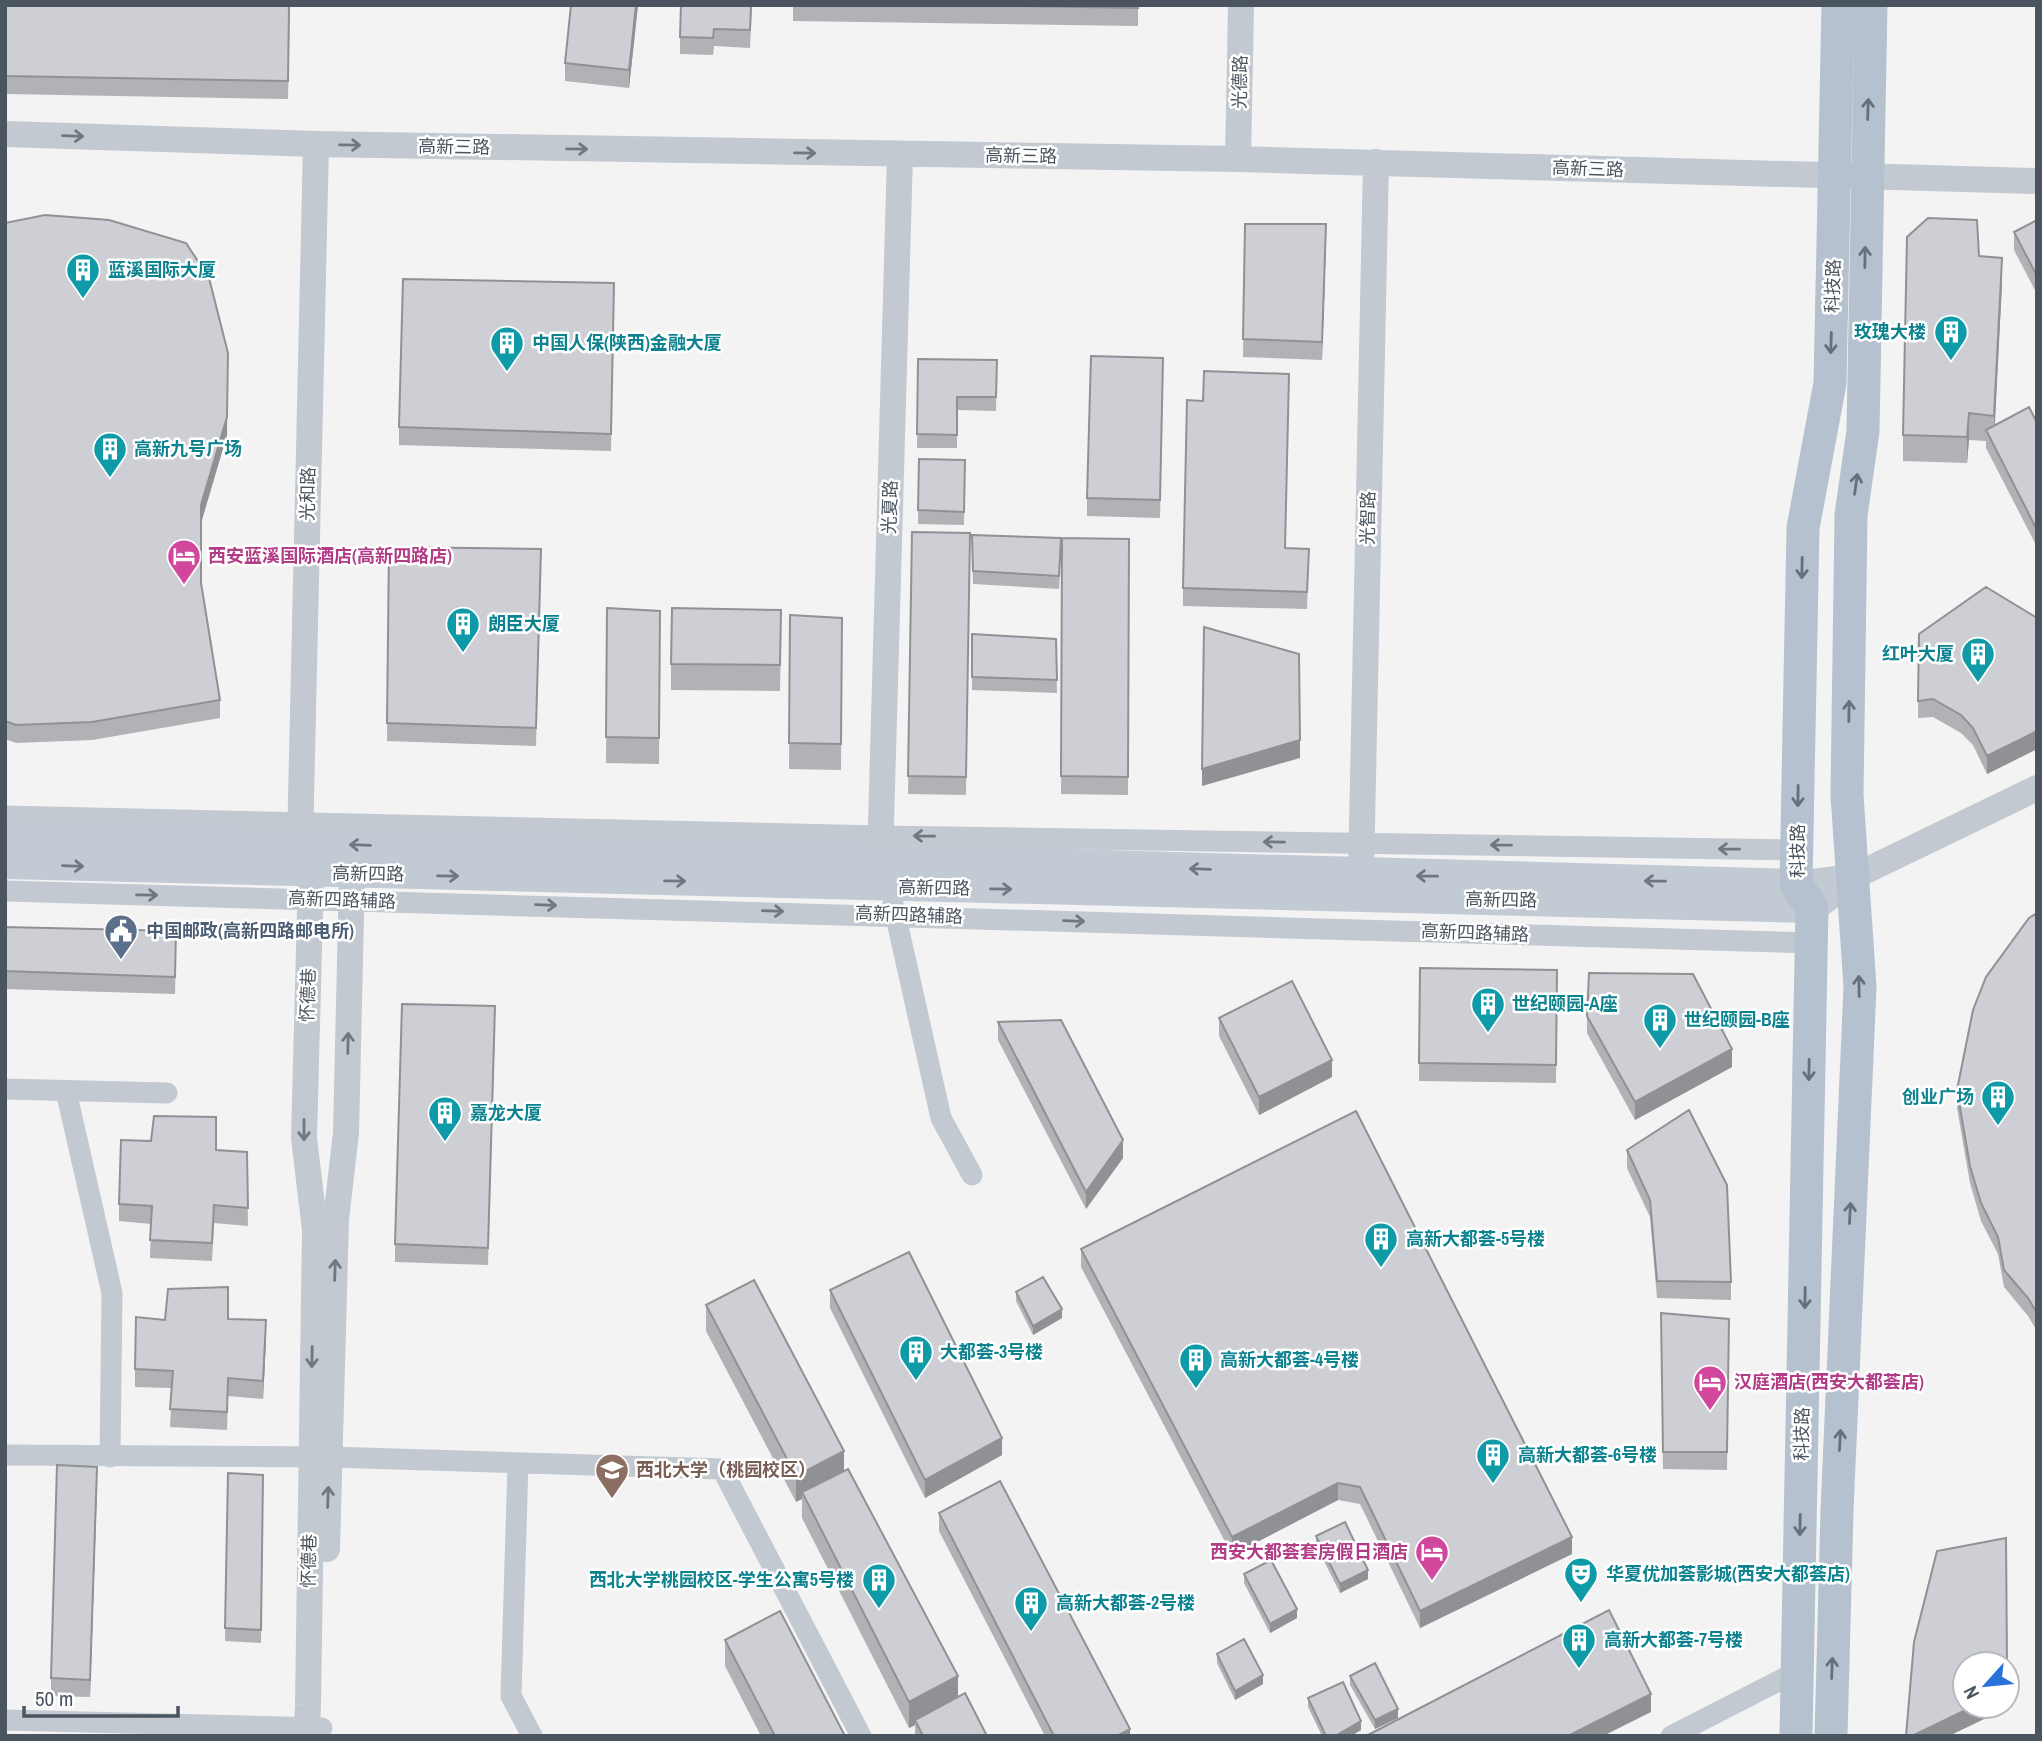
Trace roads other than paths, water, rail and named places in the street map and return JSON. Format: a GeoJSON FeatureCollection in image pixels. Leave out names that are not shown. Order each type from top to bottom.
{"type":"FeatureCollection","features":[{"type":"Feature","properties":{"kind":"main road","name":"科技路"},"geometry":{"type":"LineString","coordinates":[[1831,1736],[1837,1511],[1860,987],[1847,794],[1851,515],[1863,431],[1851,177],[1839,5]]}},
{"type":"Feature","properties":{"kind":"main road","name":"科技路"},"geometry":{"type":"LineString","coordinates":[[1796,1736],[1812,943],[1797,850],[1803,528],[1830,383],[1871,5]]}},
{"type":"Feature","properties":{"kind":"main road","name":"高新四路"},"geometry":{"type":"LineString","coordinates":[[5,840],[300,833],[887,874],[1804,896]]}},
{"type":"Feature","properties":{"kind":"main road","name":"高新四路"},"geometry":{"type":"LineString","coordinates":[[5,864],[351,887],[887,874],[1361,874],[1804,896]]}},
{"type":"Feature","properties":{"kind":"main road"},"geometry":{"type":"LineString","coordinates":[[1804,896],[1853,877]]}},
{"type":"Feature","properties":{"kind":"street","name":"光德路"},"geometry":{"type":"LineString","coordinates":[[1238,159],[1241,5]]}},
{"type":"Feature","properties":{"kind":"street","name":"高新三路"},"geometry":{"type":"LineString","coordinates":[[5,134],[316,144],[1376,162],[2037,181]]}},
{"type":"Feature","properties":{"kind":"street","name":"光和路"},"geometry":{"type":"LineString","coordinates":[[300,833],[316,144]]}},
{"type":"Feature","properties":{"kind":"street","name":"光夏路"},"geometry":{"type":"LineString","coordinates":[[887,874],[900,155]]}},
{"type":"Feature","properties":{"kind":"street","name":"光智路"},"geometry":{"type":"LineString","coordinates":[[1361,874],[1376,162]]}},
{"type":"Feature","properties":{"kind":"street"},"geometry":{"type":"LineString","coordinates":[[1853,877],[2037,788]]}},
{"type":"Feature","properties":{"kind":"street"},"geometry":{"type":"LineString","coordinates":[[5,816],[300,833],[351,887]]}},
{"type":"Feature","properties":{"kind":"street","name":"怀德巷"},"geometry":{"type":"LineString","coordinates":[[300,833],[311,886],[304,1138],[315,1230],[320,1457],[317,1732]]}},
{"type":"Feature","properties":{"kind":"street"},"geometry":{"type":"LineString","coordinates":[[972,1175],[941,1118],[887,874],[1361,843],[1797,850]]}},
{"type":"Feature","properties":{"kind":"street","name":"高新四路辅路"},"geometry":{"type":"LineString","coordinates":[[887,874],[1812,943]]}},
{"type":"Feature","properties":{"kind":"street","name":"高新四路辅路"},"geometry":{"type":"LineString","coordinates":[[5,891],[311,886]]}},
{"type":"Feature","properties":{"kind":"street","name":"怀德巷"},"geometry":{"type":"LineString","coordinates":[[320,1457],[336,1219],[345,1133],[351,887]]}},
{"type":"Feature","properties":{"kind":"street"},"geometry":{"type":"LineString","coordinates":[[5,1089],[167,1093]]}},
{"type":"Feature","properties":{"kind":"street"},"geometry":{"type":"LineString","coordinates":[[66,1091],[112,1293],[110,1457]]}},
{"type":"Feature","properties":{"kind":"street"},"geometry":{"type":"LineString","coordinates":[[5,1455],[320,1457],[722,1469],[860,1736]]}},
{"type":"Feature","properties":{"kind":"street"},"geometry":{"type":"LineString","coordinates":[[518,1462],[511,1696],[532,1736]]}},
{"type":"Feature","properties":{"kind":"street"},"geometry":{"type":"LineString","coordinates":[[1671,1736],[1798,1671]]}},
{"type":"Feature","properties":{"kind":"street"},"geometry":{"type":"LineString","coordinates":[[5,1720],[317,1732]]}},
{"type":"Feature","properties":{"kind":"place","name":"蓝溪国际大厦"},"geometry":{"type":"Point","coordinates":[83,300]}},
{"type":"Feature","properties":{"kind":"place","name":"玫瑰大楼"},"geometry":{"type":"Point","coordinates":[1951,362]}},
{"type":"Feature","properties":{"kind":"place","name":"中国人保(陕西)金融大厦"},"geometry":{"type":"Point","coordinates":[507,373]}},
{"type":"Feature","properties":{"kind":"place","name":"高新九号广场"},"geometry":{"type":"Point","coordinates":[110,479]}},
{"type":"Feature","properties":{"kind":"place","name":"西安蓝溪国际酒店(高新四路店)"},"geometry":{"type":"Point","coordinates":[184,586]}},
{"type":"Feature","properties":{"kind":"place","name":"朗臣大厦"},"geometry":{"type":"Point","coordinates":[463,654]}},
{"type":"Feature","properties":{"kind":"place","name":"红叶大厦"},"geometry":{"type":"Point","coordinates":[1978,684]}},
{"type":"Feature","properties":{"kind":"place","name":"中国邮政(高新四路邮电所)"},"geometry":{"type":"Point","coordinates":[121,961]}},
{"type":"Feature","properties":{"kind":"place","name":"世纪颐园-A座"},"geometry":{"type":"Point","coordinates":[1488,1034]}},
{"type":"Feature","properties":{"kind":"place","name":"世纪颐园-B座"},"geometry":{"type":"Point","coordinates":[1660,1050]}},
{"type":"Feature","properties":{"kind":"place","name":"创业广场"},"geometry":{"type":"Point","coordinates":[1998,1127]}},
{"type":"Feature","properties":{"kind":"place","name":"嘉龙大厦"},"geometry":{"type":"Point","coordinates":[445,1143]}},
{"type":"Feature","properties":{"kind":"place","name":"高新大都荟-5号楼"},"geometry":{"type":"Point","coordinates":[1381,1269]}},
{"type":"Feature","properties":{"kind":"place","name":"大都荟-3号楼"},"geometry":{"type":"Point","coordinates":[916,1382]}},
{"type":"Feature","properties":{"kind":"place","name":"高新大都荟-4号楼"},"geometry":{"type":"Point","coordinates":[1196,1390]}},
{"type":"Feature","properties":{"kind":"place","name":"汉庭酒店(西安大都荟店)"},"geometry":{"type":"Point","coordinates":[1710,1412]}},
{"type":"Feature","properties":{"kind":"place","name":"高新大都荟-6号楼"},"geometry":{"type":"Point","coordinates":[1493,1485]}},
{"type":"Feature","properties":{"kind":"place","name":"西北大学（桃园校区）"},"geometry":{"type":"Point","coordinates":[612,1500]}},
{"type":"Feature","properties":{"kind":"place","name":"西安大都荟套房假日酒店"},"geometry":{"type":"Point","coordinates":[1432,1582]}},
{"type":"Feature","properties":{"kind":"place","name":"华夏优加荟影城(西安大都荟店)"},"geometry":{"type":"Point","coordinates":[1581,1604]}},
{"type":"Feature","properties":{"kind":"place","name":"西北大学桃园校区-学生公寓5号楼"},"geometry":{"type":"Point","coordinates":[879,1610]}},
{"type":"Feature","properties":{"kind":"place","name":"高新大都荟-2号楼"},"geometry":{"type":"Point","coordinates":[1031,1633]}},
{"type":"Feature","properties":{"kind":"place","name":"高新大都荟-7号楼"},"geometry":{"type":"Point","coordinates":[1579,1670]}}]}
